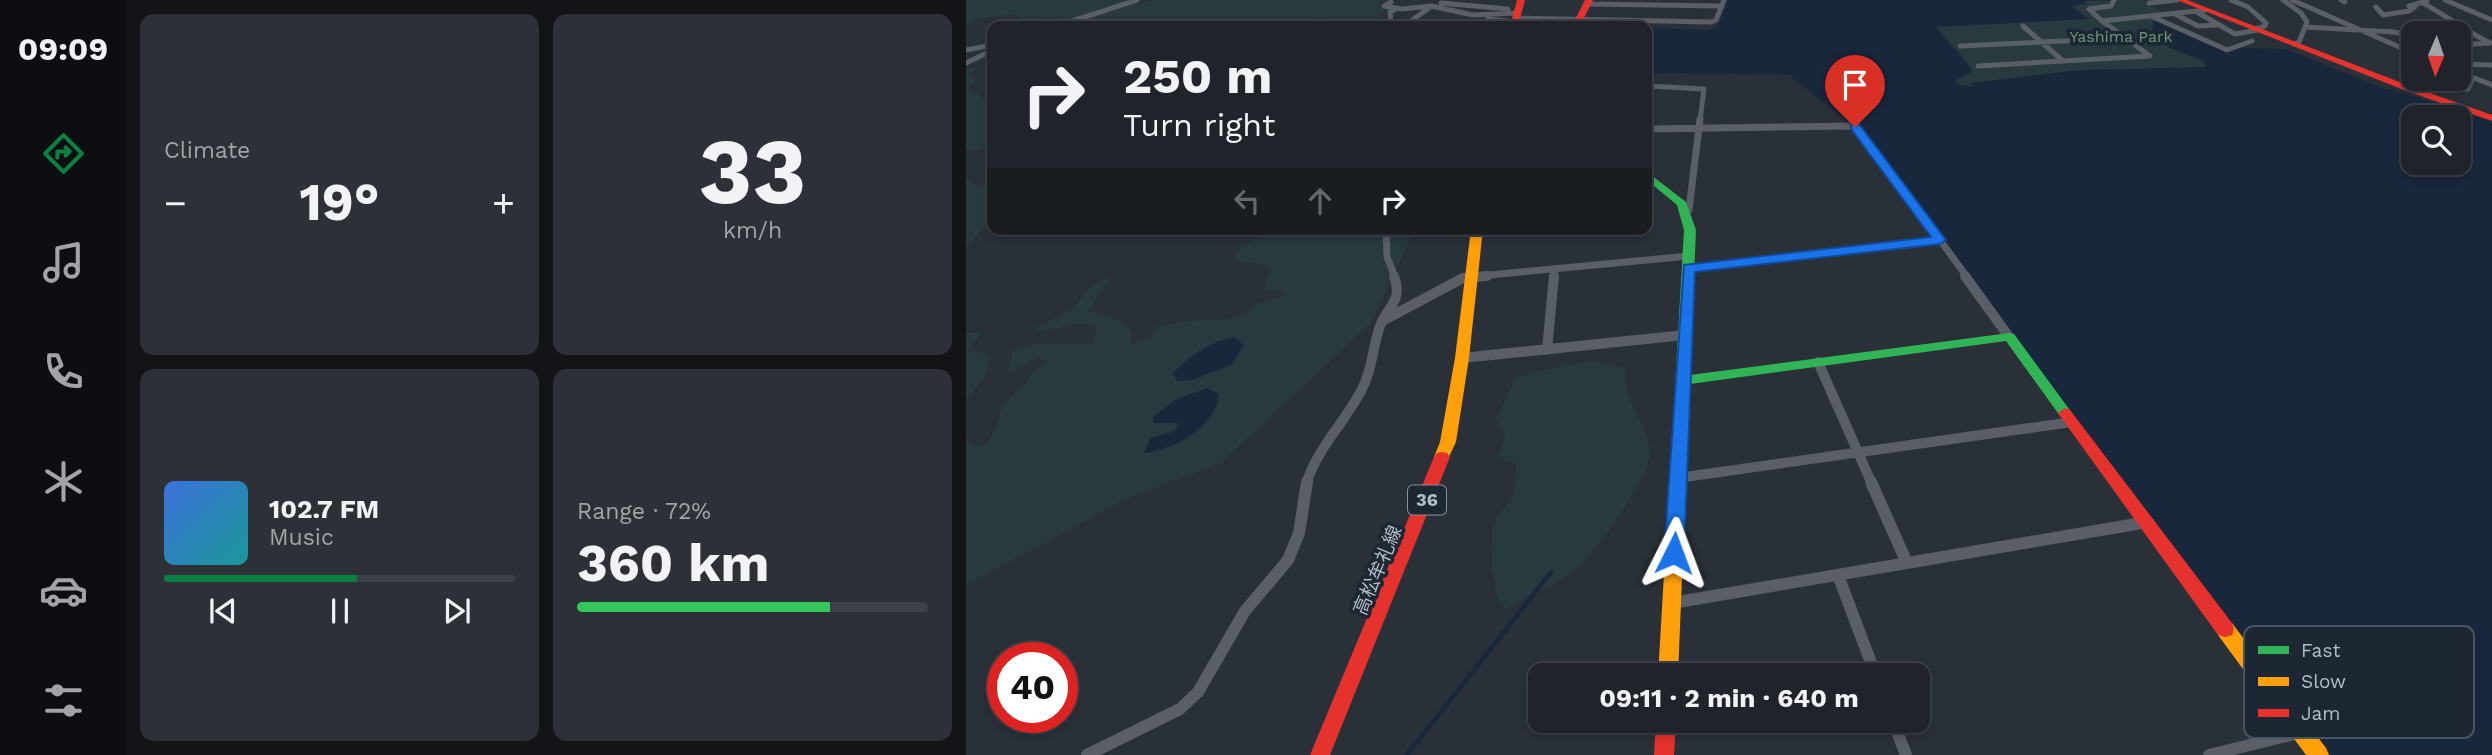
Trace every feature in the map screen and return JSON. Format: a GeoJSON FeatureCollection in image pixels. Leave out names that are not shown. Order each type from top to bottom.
{"type":"FeatureCollection","features":[{"type":"Feature","properties":{"kind":"street"},"geometry":{"type":"LineString","coordinates":[[1072,21],[1137,0]]}},
{"type":"Feature","properties":{"kind":"street"},"geometry":{"type":"LineString","coordinates":[[1391,21],[1390,12],[1421,0]]}},
{"type":"Feature","properties":{"kind":"street"},"geometry":{"type":"LineString","coordinates":[[1978,65],[2150,56],[2090,9],[2111,6],[2114,0]]}},
{"type":"Feature","properties":{"kind":"street"},"geometry":{"type":"LineString","coordinates":[[2149,3],[2179,0],[2255,33],[2294,44],[2401,86]]}},
{"type":"Feature","properties":{"kind":"street"},"geometry":{"type":"LineString","coordinates":[[2152,16],[2227,50],[2266,23],[2248,7],[2231,0]]}},
{"type":"Feature","properties":{"kind":"street"},"geometry":{"type":"LineString","coordinates":[[2283,0],[2303,15],[2306,27],[2299,43],[2294,44]]}},
{"type":"Feature","properties":{"kind":"street"},"geometry":{"type":"LineString","coordinates":[[2292,0],[2401,47]]}},
{"type":"Feature","properties":{"kind":"street"},"geometry":{"type":"LineString","coordinates":[[2376,7],[2383,15],[2409,11],[2415,7],[2410,6],[2431,0]]}},
{"type":"Feature","properties":{"kind":"street"},"geometry":{"type":"LineString","coordinates":[[2445,0],[2492,19]]}},
{"type":"Feature","properties":{"kind":"street"},"geometry":{"type":"LineString","coordinates":[[1410,21],[1443,1],[1517,15],[1570,21]]}},
{"type":"Feature","properties":{"kind":"street"},"geometry":{"type":"LineString","coordinates":[[1391,2],[1384,6],[1395,9],[1433,7],[1480,15],[1488,19],[1517,15]]}},
{"type":"Feature","properties":{"kind":"street"},"geometry":{"type":"LineString","coordinates":[[1578,21],[1588,2],[1723,3],[1716,20],[1711,22],[1652,23]]}},
{"type":"Feature","properties":{"kind":"street"},"geometry":{"type":"LineString","coordinates":[[2421,2],[2456,21]]}},
{"type":"Feature","properties":{"kind":"street"},"geometry":{"type":"LineString","coordinates":[[1658,23],[1664,3]]}},
{"type":"Feature","properties":{"kind":"street"},"geometry":{"type":"LineString","coordinates":[[2102,20],[2200,11],[2235,34],[2255,33]]}},
{"type":"Feature","properties":{"kind":"street"},"geometry":{"type":"LineString","coordinates":[[2175,14],[2198,26]]}},
{"type":"Feature","properties":{"kind":"street"},"geometry":{"type":"LineString","coordinates":[[2188,27],[2219,25]]}},
{"type":"Feature","properties":{"kind":"street"},"geometry":{"type":"LineString","coordinates":[[2023,26],[2063,61]]}},
{"type":"Feature","properties":{"kind":"street"},"geometry":{"type":"LineString","coordinates":[[2306,27],[2401,35]]}},
{"type":"Feature","properties":{"kind":"street"},"geometry":{"type":"LineString","coordinates":[[2471,34],[2490,43],[2471,45]]}},
{"type":"Feature","properties":{"kind":"street"},"geometry":{"type":"LineString","coordinates":[[1960,46],[2125,37]]}},
{"type":"Feature","properties":{"kind":"street"},"geometry":{"type":"LineString","coordinates":[[2357,38],[2379,37]]}},
{"type":"Feature","properties":{"kind":"street"},"geometry":{"type":"LineString","coordinates":[[966,50],[987,47]]}},
{"type":"Feature","properties":{"kind":"street"},"geometry":{"type":"LineString","coordinates":[[966,63],[987,53]]}},
{"type":"Feature","properties":{"kind":"street"},"geometry":{"type":"LineString","coordinates":[[2471,64],[2492,65]]}},
{"type":"Feature","properties":{"kind":"street"},"geometry":{"type":"LineString","coordinates":[[2471,77],[2492,83]]}},
{"type":"Feature","properties":{"kind":"street"},"geometry":{"type":"LineString","coordinates":[[2471,84],[2474,78]]}},
{"type":"Feature","properties":{"kind":"street"},"geometry":{"type":"LineString","coordinates":[[1652,86],[1704,89],[1689,210],[1689,262],[1669,663]]}},
{"type":"Feature","properties":{"kind":"street"},"geometry":{"type":"LineString","coordinates":[[2416,91],[2492,118]]}},
{"type":"Feature","properties":{"kind":"street"},"geometry":{"type":"LineString","coordinates":[[1652,129],[1855,127],[2244,653]]}},
{"type":"Feature","properties":{"kind":"street"},"geometry":{"type":"LineString","coordinates":[[1652,179],[1689,210]]}},
{"type":"Feature","properties":{"kind":"street"},"geometry":{"type":"LineString","coordinates":[[1087,755],[1180,709],[1198,692],[1213,672],[1245,611],[1288,560],[1295,546],[1305,488],[1314,460],[1361,391],[1373,361],[1376,337],[1397,298],[1398,286],[1387,257],[1386,235]]}},
{"type":"Feature","properties":{"kind":"street","name":"高松牟礼線"},"geometry":{"type":"LineString","coordinates":[[1320,755],[1448,442],[1462,358],[1476,235]]}},
{"type":"Feature","properties":{"kind":"street"},"geometry":{"type":"LineString","coordinates":[[1384,320],[1463,278],[1555,268],[1689,262],[1940,240]]}},
{"type":"Feature","properties":{"kind":"street"},"geometry":{"type":"LineString","coordinates":[[1548,350],[1555,268]]}},
{"type":"Feature","properties":{"kind":"street"},"geometry":{"type":"LineString","coordinates":[[1462,358],[1685,335]]}},
{"type":"Feature","properties":{"kind":"street"},"geometry":{"type":"LineString","coordinates":[[1683,380],[2009,337]]}},
{"type":"Feature","properties":{"kind":"street"},"geometry":{"type":"LineString","coordinates":[[1818,362],[1907,563]]}},
{"type":"Feature","properties":{"kind":"street"},"geometry":{"type":"LineString","coordinates":[[1678,478],[2072,422]]}},
{"type":"Feature","properties":{"kind":"street"},"geometry":{"type":"LineString","coordinates":[[1672,603],[2148,522]]}},
{"type":"Feature","properties":{"kind":"street"},"geometry":{"type":"LineString","coordinates":[[1838,575],[1871,663]]}},
{"type":"Feature","properties":{"kind":"street"},"geometry":{"type":"LineString","coordinates":[[1664,755],[1665,733]]}},
{"type":"Feature","properties":{"kind":"street"},"geometry":{"type":"LineString","coordinates":[[1898,733],[1906,755]]}},
{"type":"Feature","properties":{"kind":"street"},"geometry":{"type":"LineString","coordinates":[[2209,755],[2278,738]]}},
{"type":"Feature","properties":{"kind":"street"},"geometry":{"type":"LineString","coordinates":[[2306,738],[2319,755]]}},
{"type":"Feature","properties":{"kind":"green space"},"geometry":{"type":"Polygon","coordinates":[[[966,0],[1133,0],[1069,21],[1054,21],[1054,18],[1021,20],[1016,14],[977,19],[966,25],[966,0]]]}},
{"type":"Feature","properties":{"kind":"green space"},"geometry":{"type":"Polygon","coordinates":[[[1155,0],[1386,0],[1379,3],[1379,7],[1389,9],[1379,14],[1384,21],[1336,21],[1318,17],[1300,21],[1080,21],[1111,10],[1155,0]]]}},
{"type":"Feature","properties":{"kind":"green space","name":"Yashima Park"},"geometry":{"type":"Polygon","coordinates":[[[2140,0],[2167,14],[2153,16],[2207,58],[2209,71],[1975,88],[1953,82],[1934,27],[2088,18],[2071,5],[2085,3],[2081,1],[2140,0]]]}},
{"type":"Feature","properties":{"kind":"green space"},"geometry":{"type":"Polygon","coordinates":[[[966,68],[977,68],[969,75],[976,81],[967,88],[987,98],[987,144],[982,151],[966,149],[966,68]]]}},
{"type":"Feature","properties":{"kind":"green space"},"geometry":{"type":"Polygon","coordinates":[[[966,178],[977,186],[987,184],[987,225],[966,247],[966,178]]]}},
{"type":"Feature","properties":{"kind":"green space"},"geometry":{"type":"Polygon","coordinates":[[[1264,235],[1412,235],[1371,323],[1221,463],[1130,497],[966,585],[966,435],[971,446],[987,445],[998,422],[1002,405],[1047,361],[1037,357],[1008,374],[1012,351],[1036,344],[1093,344],[1096,327],[1079,324],[1041,331],[1033,329],[1070,310],[1084,291],[1113,274],[1088,311],[1121,322],[1131,330],[1131,345],[1152,337],[1157,326],[1232,319],[1247,314],[1255,304],[1281,298],[1284,290],[1264,291],[1270,266],[1234,260],[1241,245],[1263,238],[1264,235]]]}},
{"type":"Feature","properties":{"kind":"green space"},"geometry":{"type":"Polygon","coordinates":[[[982,332],[969,350],[990,355],[986,375],[966,400],[966,333],[982,332]]]}},
{"type":"Feature","properties":{"kind":"green space"},"geometry":{"type":"Polygon","coordinates":[[[1592,362],[1626,368],[1627,390],[1647,437],[1649,460],[1623,510],[1580,566],[1555,583],[1506,609],[1498,599],[1491,567],[1493,525],[1514,494],[1517,464],[1498,457],[1505,434],[1496,419],[1516,377],[1592,362]]]}},
{"type":"Feature","properties":{"kind":"water"},"geometry":{"type":"Polygon","coordinates":[[[1728,0],[2099,0],[2083,1],[2086,4],[2071,6],[2089,19],[1936,27],[1972,69],[1970,73],[1954,81],[1959,85],[1973,87],[1970,83],[2080,70],[2206,67],[2203,61],[2160,41],[2152,29],[2154,18],[2226,51],[2252,42],[2255,43],[2241,48],[2286,49],[2386,89],[2397,89],[2392,90],[2440,105],[2401,105],[2401,175],[2471,175],[2471,114],[2492,121],[2492,755],[2322,755],[2309,738],[2474,738],[2474,626],[2244,626],[2244,651],[1850,124],[1789,75],[1652,73],[1652,28],[1709,30],[1718,26],[1728,0]]]}},
{"type":"Feature","properties":{"kind":"water"},"geometry":{"type":"Polygon","coordinates":[[[1234,337],[1244,345],[1231,365],[1192,380],[1178,381],[1173,373],[1187,360],[1208,346],[1234,337]]]}},
{"type":"Feature","properties":{"kind":"water"},"geometry":{"type":"Polygon","coordinates":[[[1207,388],[1219,394],[1216,406],[1202,426],[1180,442],[1144,453],[1150,438],[1175,431],[1178,423],[1153,423],[1153,417],[1175,400],[1207,388]]]}},
{"type":"Feature","properties":{"kind":"waterway"},"geometry":{"type":"LineString","coordinates":[[1407,755],[1551,572]]}},
{"type":"Feature","properties":{"kind":"traffic: fast"},"geometry":{"type":"LineString","coordinates":[[1652,179],[1682,204],[1690,230],[1679,455]]}},
{"type":"Feature","properties":{"kind":"traffic: fast"},"geometry":{"type":"LineString","coordinates":[[1683,380],[2009,337],[2065,413]]}},
{"type":"Feature","properties":{"kind":"traffic: slow"},"geometry":{"type":"LineString","coordinates":[[1442,457],[1448,442],[1462,358],[1476,235]]}},
{"type":"Feature","properties":{"kind":"traffic: slow"},"geometry":{"type":"LineString","coordinates":[[1669,663],[1679,455]]}},
{"type":"Feature","properties":{"kind":"traffic: slow"},"geometry":{"type":"LineString","coordinates":[[2225,629],[2244,654]]}},
{"type":"Feature","properties":{"kind":"traffic: slow"},"geometry":{"type":"LineString","coordinates":[[2306,738],[2319,755]]}},
{"type":"Feature","properties":{"kind":"traffic: jam"},"geometry":{"type":"LineString","coordinates":[[1515,21],[1521,0]]}},
{"type":"Feature","properties":{"kind":"traffic: jam"},"geometry":{"type":"LineString","coordinates":[[1578,21],[1589,0]]}},
{"type":"Feature","properties":{"kind":"traffic: jam"},"geometry":{"type":"LineString","coordinates":[[2181,0],[2407,88],[2492,118]]}},
{"type":"Feature","properties":{"kind":"traffic: jam"},"geometry":{"type":"LineString","coordinates":[[2065,413],[2225,629]]}},
{"type":"Feature","properties":{"kind":"traffic: jam"},"geometry":{"type":"LineString","coordinates":[[1320,755],[1442,457]]}},
{"type":"Feature","properties":{"kind":"traffic: jam"},"geometry":{"type":"LineString","coordinates":[[1664,755],[1665,733]]}},
{"type":"Feature","properties":{"kind":"route"},"geometry":{"type":"LineString","coordinates":[[1674,553],[1689,268],[1940,240],[1855,127]]}}]}
